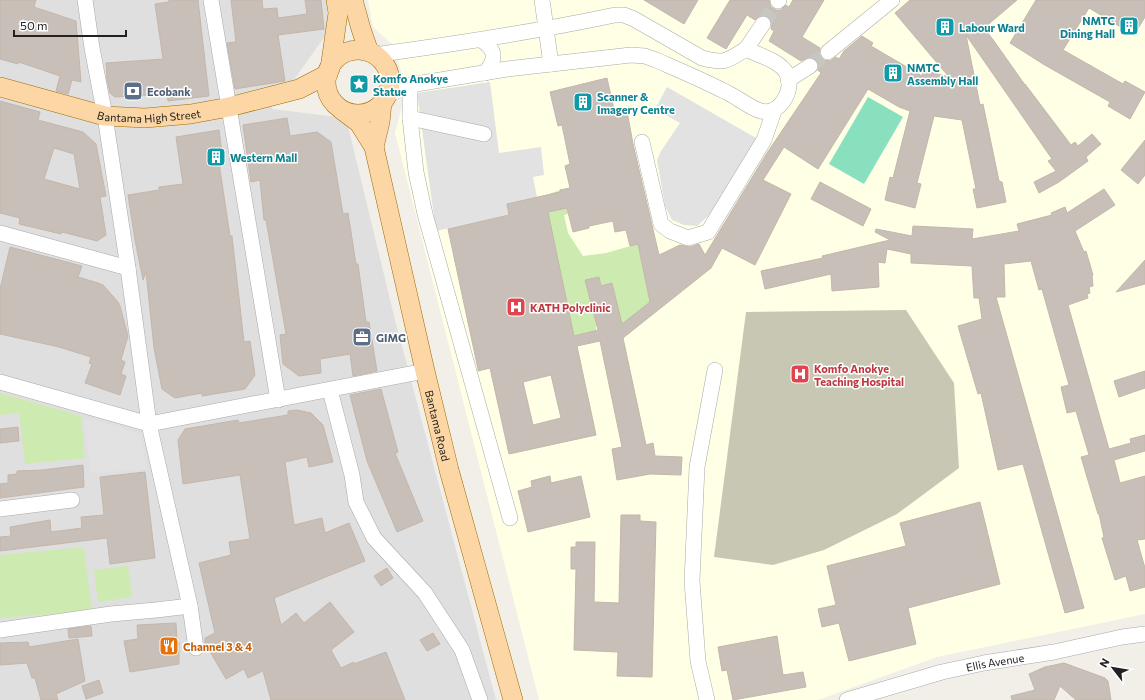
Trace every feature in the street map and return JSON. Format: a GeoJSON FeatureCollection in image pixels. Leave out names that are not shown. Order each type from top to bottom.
{"type":"FeatureCollection","features":[{"type":"Feature","properties":{"kind":"main road"},"geometry":{"type":"LineString","coordinates":[[336,0],[338,13],[326,84],[329,95],[338,107],[359,123],[374,147]]}},
{"type":"Feature","properties":{"kind":"main road"},"geometry":{"type":"LineString","coordinates":[[354,0],[361,28],[371,54]]}},
{"type":"Feature","properties":{"kind":"main road"},"geometry":{"type":"LineString","coordinates":[[329,71],[335,61],[342,55],[351,51],[360,51],[371,54],[381,60],[388,72],[390,86],[385,99],[374,147]]}},
{"type":"Feature","properties":{"kind":"main road","name":"Bantama High Street"},"geometry":{"type":"LineString","coordinates":[[0,87],[105,116],[145,118],[192,114],[229,107],[299,90],[329,71]]}},
{"type":"Feature","properties":{"kind":"main road"},"geometry":{"type":"LineString","coordinates":[[299,90],[353,114],[364,114],[374,110],[385,99]]}},
{"type":"Feature","properties":{"kind":"main road","name":"Bantama Road"},"geometry":{"type":"LineString","coordinates":[[374,147],[449,470],[513,700]]}},
{"type":"Feature","properties":{"kind":"street"},"geometry":{"type":"LineString","coordinates":[[85,0],[92,48],[105,116],[128,268],[149,424],[190,606],[196,648]]}},
{"type":"Feature","properties":{"kind":"street"},"geometry":{"type":"LineString","coordinates":[[212,0],[278,400]]}},
{"type":"Feature","properties":{"kind":"street"},"geometry":{"type":"LineString","coordinates":[[542,0],[550,64]]}},
{"type":"Feature","properties":{"kind":"street"},"geometry":{"type":"LineString","coordinates":[[828,52],[892,0]]}},
{"type":"Feature","properties":{"kind":"street"},"geometry":{"type":"LineString","coordinates":[[371,54],[481,40],[615,15],[624,15],[634,19],[702,58],[714,61],[728,61],[746,49],[763,24]]}},
{"type":"Feature","properties":{"kind":"street"},"geometry":{"type":"LineString","coordinates":[[481,40],[488,45],[494,58],[485,73]]}},
{"type":"Feature","properties":{"kind":"street"},"geometry":{"type":"LineString","coordinates":[[385,99],[410,85],[550,64],[631,55],[645,56],[656,60],[726,91],[761,112],[774,110],[782,104],[790,86],[787,74],[776,62],[746,49]]}},
{"type":"Feature","properties":{"kind":"street"},"geometry":{"type":"LineString","coordinates":[[788,80],[810,66]]}},
{"type":"Feature","properties":{"kind":"street"},"geometry":{"type":"LineString","coordinates":[[410,85],[410,118],[416,172],[425,214],[510,518]]}},
{"type":"Feature","properties":{"kind":"street"},"geometry":{"type":"LineString","coordinates":[[642,142],[661,224],[670,231],[688,238],[708,232],[764,140],[774,110]]}},
{"type":"Feature","properties":{"kind":"street"},"geometry":{"type":"LineString","coordinates":[[410,118],[484,134]]}},
{"type":"Feature","properties":{"kind":"street"},"geometry":{"type":"LineString","coordinates":[[0,233],[128,268]]}},
{"type":"Feature","properties":{"kind":"street"},"geometry":{"type":"LineString","coordinates":[[707,700],[698,661],[692,581],[697,466],[715,370]]}},
{"type":"Feature","properties":{"kind":"street"},"geometry":{"type":"LineString","coordinates":[[0,382],[149,424],[425,371]]}},
{"type":"Feature","properties":{"kind":"street"},"geometry":{"type":"LineString","coordinates":[[330,390],[352,474],[356,502],[374,538],[425,593],[462,650],[480,700]]}},
{"type":"Feature","properties":{"kind":"street"},"geometry":{"type":"LineString","coordinates":[[0,509],[72,500]]}},
{"type":"Feature","properties":{"kind":"street"},"geometry":{"type":"LineString","coordinates":[[0,630],[111,614],[190,606]]}},
{"type":"Feature","properties":{"kind":"street","name":"Ellis Avenue"},"geometry":{"type":"LineString","coordinates":[[847,700],[942,672],[984,663],[1054,652],[1122,637],[1145,634]]}},
{"type":"Feature","properties":{"kind":"shaded area"},"geometry":{"type":"Polygon","coordinates":[[[0,0],[327,0],[327,33],[289,87],[269,93],[272,109],[346,118],[395,320],[496,700],[0,700],[0,0]]]}},
{"type":"Feature","properties":{"kind":"shaded area","name":"Komfo Anokye Teaching Hospital"},"geometry":{"type":"Polygon","coordinates":[[[368,0],[1145,0],[1145,614],[937,657],[818,700],[539,700],[395,133],[406,92],[395,47],[373,27],[368,0]]]}},
{"type":"Feature","properties":{"kind":"shaded area"},"geometry":{"type":"Polygon","coordinates":[[[490,82],[499,153],[541,147],[544,175],[533,177],[537,197],[509,215],[436,231],[417,93],[490,82]]]}},
{"type":"Feature","properties":{"kind":"shaded area"},"geometry":{"type":"Polygon","coordinates":[[[667,87],[756,138],[719,201],[708,216],[697,226],[684,225],[672,220],[665,206],[657,160],[661,151],[680,123],[655,109],[667,87]]]}},
{"type":"Feature","properties":{"kind":"shaded area"},"geometry":{"type":"Polygon","coordinates":[[[906,310],[954,383],[959,468],[897,514],[824,550],[773,565],[714,557],[746,312],[906,310]]]}},
{"type":"Feature","properties":{"kind":"shaded area"},"geometry":{"type":"Polygon","coordinates":[[[84,418],[118,426],[140,436],[147,469],[91,473],[84,418]]]}},
{"type":"Feature","properties":{"kind":"green space"},"geometry":{"type":"Polygon","coordinates":[[[868,97],[903,117],[864,184],[829,164],[868,97]]]}},
{"type":"Feature","properties":{"kind":"green space"},"geometry":{"type":"Polygon","coordinates":[[[560,190],[563,206],[575,204],[576,212],[564,215],[568,233],[583,256],[606,253],[638,244],[648,290],[658,289],[692,270],[619,327],[602,322],[620,317],[612,283],[601,286],[599,277],[585,280],[596,323],[596,331],[574,336],[544,196],[560,190]]]}},
{"type":"Feature","properties":{"kind":"green space"},"geometry":{"type":"Polygon","coordinates":[[[0,393],[81,416],[85,458],[25,464],[19,413],[0,415],[0,393]]]}},
{"type":"Feature","properties":{"kind":"green space"},"geometry":{"type":"Polygon","coordinates":[[[84,547],[92,611],[0,618],[0,555],[84,547]]]}},
{"type":"Feature","properties":{"kind":"green space"},"geometry":{"type":"Polygon","coordinates":[[[128,566],[132,597],[98,602],[94,570],[128,566]]]}},
{"type":"Feature","properties":{"kind":"building"},"geometry":{"type":"Polygon","coordinates":[[[0,0],[36,0],[34,7],[76,21],[81,82],[72,80],[68,94],[56,91],[60,76],[19,62],[18,64],[0,59],[0,0]]]}},
{"type":"Feature","properties":{"kind":"building"},"geometry":{"type":"Polygon","coordinates":[[[169,0],[198,0],[209,96],[168,101],[167,94],[115,97],[110,93],[106,63],[163,59],[155,4],[169,2],[169,0]]]}},
{"type":"Feature","properties":{"kind":"building"},"geometry":{"type":"Polygon","coordinates":[[[231,0],[262,0],[263,9],[277,8],[278,18],[307,14],[305,0],[321,0],[324,29],[278,35],[285,81],[235,89],[227,43],[236,42],[231,0]]]}},
{"type":"Feature","properties":{"kind":"building"},"geometry":{"type":"Polygon","coordinates":[[[644,0],[698,0],[684,24],[644,0]]]}},
{"type":"Feature","properties":{"kind":"building"},"geometry":{"type":"Polygon","coordinates":[[[730,0],[769,0],[771,7],[776,10],[781,10],[786,5],[789,7],[793,0],[824,0],[802,37],[820,48],[819,54],[824,60],[830,61],[836,57],[839,59],[844,51],[862,36],[873,43],[871,46],[922,76],[923,70],[949,77],[895,13],[910,0],[1017,0],[984,28],[1071,145],[1075,142],[1078,146],[1092,134],[1101,144],[1086,157],[1088,161],[1059,182],[1039,193],[1034,182],[1056,171],[1048,161],[1052,159],[966,35],[980,105],[983,104],[999,181],[1002,182],[1006,202],[977,208],[973,189],[976,189],[962,120],[934,116],[917,183],[921,184],[915,208],[885,200],[890,177],[893,178],[910,111],[899,107],[868,89],[818,169],[784,147],[763,180],[791,194],[755,265],[722,248],[711,268],[623,338],[646,445],[653,443],[655,456],[682,457],[681,475],[650,474],[617,480],[612,449],[622,447],[600,341],[577,346],[596,435],[509,454],[490,368],[478,371],[448,229],[509,215],[507,204],[560,192],[560,190],[570,188],[565,166],[570,164],[562,125],[558,126],[550,92],[607,78],[615,114],[627,111],[633,144],[659,255],[680,245],[690,247],[699,244],[705,255],[767,153],[821,73],[818,70],[818,62],[814,58],[809,57],[801,61],[769,41],[774,31],[771,29],[772,24],[768,16],[759,16],[755,20],[747,15],[726,49],[707,38],[730,0]],[[567,208],[548,212],[574,336],[598,330],[585,280],[599,277],[601,286],[612,283],[622,324],[650,302],[638,244],[630,246],[626,230],[615,232],[613,221],[589,226],[589,228],[573,232],[567,208]],[[551,375],[523,382],[533,425],[561,418],[551,375]]]}},
{"type":"Feature","properties":{"kind":"building"},"geometry":{"type":"Polygon","coordinates":[[[1036,0],[1145,0],[1145,17],[1134,35],[1089,8],[1063,50],[1123,84],[1125,81],[1145,92],[1130,119],[1108,106],[1110,102],[1043,64],[1010,43],[1036,0]]]}},
{"type":"Feature","properties":{"kind":"building"},"geometry":{"type":"Polygon","coordinates":[[[0,101],[40,112],[38,120],[83,132],[96,144],[106,196],[100,197],[106,235],[97,241],[62,232],[61,234],[19,224],[20,218],[0,213],[0,101]],[[54,148],[44,179],[80,189],[74,154],[54,148]]]}},
{"type":"Feature","properties":{"kind":"building"},"geometry":{"type":"Polygon","coordinates":[[[287,118],[290,136],[317,132],[331,142],[343,214],[348,213],[356,264],[358,264],[366,322],[369,322],[377,371],[353,376],[350,354],[320,359],[321,373],[299,376],[283,364],[280,335],[286,334],[266,220],[264,220],[260,180],[251,182],[243,125],[287,118]]]}},
{"type":"Feature","properties":{"kind":"building"},"geometry":{"type":"Polygon","coordinates":[[[219,130],[223,162],[219,163],[230,236],[232,236],[244,342],[250,341],[255,375],[245,389],[202,396],[202,393],[175,398],[162,389],[154,348],[146,272],[143,280],[128,195],[159,190],[159,187],[183,184],[176,137],[219,130]]]}},
{"type":"Feature","properties":{"kind":"building"},"geometry":{"type":"Polygon","coordinates":[[[1145,140],[1145,175],[1138,184],[1121,170],[1145,140]]]}},
{"type":"Feature","properties":{"kind":"building"},"geometry":{"type":"Polygon","coordinates":[[[820,182],[871,209],[863,226],[811,199],[820,182]]]}},
{"type":"Feature","properties":{"kind":"building"},"geometry":{"type":"Polygon","coordinates":[[[1104,189],[1115,205],[1075,231],[1084,252],[1086,251],[1093,275],[1093,286],[1089,287],[1090,293],[1087,294],[1088,298],[1068,305],[1109,449],[1131,443],[1130,439],[1145,435],[1145,451],[1114,460],[1120,483],[1145,476],[1145,539],[1137,540],[1145,568],[1145,587],[1130,591],[1126,576],[1115,580],[1102,538],[1104,537],[1099,514],[1081,457],[1089,455],[1076,411],[1067,413],[1061,387],[1069,385],[1042,289],[1039,290],[1031,261],[1004,264],[1005,297],[996,297],[1084,608],[1065,613],[1023,464],[998,470],[981,393],[978,394],[958,326],[982,319],[979,298],[974,298],[972,266],[911,263],[911,254],[887,249],[885,263],[878,262],[879,287],[832,291],[831,274],[765,289],[761,271],[823,258],[822,256],[890,240],[875,232],[876,229],[912,236],[913,226],[973,229],[972,239],[1019,231],[1017,224],[1052,215],[1051,213],[1065,207],[1067,213],[1104,189]]]}},
{"type":"Feature","properties":{"kind":"building"},"geometry":{"type":"Polygon","coordinates":[[[10,247],[82,266],[78,277],[103,285],[118,302],[128,336],[121,360],[125,362],[121,374],[126,376],[120,395],[85,383],[92,364],[89,363],[91,357],[59,347],[0,334],[0,289],[10,247]]]}},
{"type":"Feature","properties":{"kind":"building"},"geometry":{"type":"Polygon","coordinates":[[[1145,260],[1145,284],[1116,292],[1145,260]]]}},
{"type":"Feature","properties":{"kind":"building"},"geometry":{"type":"Polygon","coordinates":[[[1145,371],[1145,388],[1119,397],[1114,381],[1145,371]]]}},
{"type":"Feature","properties":{"kind":"building"},"geometry":{"type":"Polygon","coordinates":[[[381,389],[398,452],[395,453],[423,521],[397,532],[367,461],[350,395],[381,389]]]}},
{"type":"Feature","properties":{"kind":"building"},"geometry":{"type":"Polygon","coordinates":[[[297,410],[311,413],[323,425],[333,462],[309,467],[307,457],[285,462],[294,525],[322,518],[325,533],[349,523],[365,561],[274,598],[281,625],[296,613],[304,623],[330,602],[354,632],[331,650],[341,668],[354,662],[354,664],[386,652],[405,700],[271,700],[263,671],[248,678],[244,669],[226,679],[205,643],[205,638],[215,633],[199,563],[231,555],[229,542],[250,539],[240,475],[183,484],[178,440],[185,429],[238,420],[239,423],[288,415],[288,411],[297,410]]]}},
{"type":"Feature","properties":{"kind":"building"},"geometry":{"type":"Polygon","coordinates":[[[18,427],[19,441],[0,443],[0,429],[18,427]]]}},
{"type":"Feature","properties":{"kind":"building"},"geometry":{"type":"Polygon","coordinates":[[[83,465],[84,487],[0,498],[0,484],[8,483],[8,475],[17,474],[17,471],[42,470],[83,465]]]}},
{"type":"Feature","properties":{"kind":"building"},"geometry":{"type":"Polygon","coordinates":[[[145,472],[155,558],[110,564],[107,538],[0,551],[0,537],[11,536],[10,527],[50,520],[51,532],[82,528],[81,517],[104,515],[100,477],[145,472]]]}},
{"type":"Feature","properties":{"kind":"building"},"geometry":{"type":"Polygon","coordinates":[[[550,476],[551,483],[581,476],[590,517],[528,532],[518,491],[532,487],[531,481],[550,476]]]}},
{"type":"Feature","properties":{"kind":"building"},"geometry":{"type":"Polygon","coordinates":[[[980,502],[1000,584],[908,608],[916,644],[849,661],[839,623],[822,627],[818,609],[836,605],[827,566],[906,546],[900,523],[980,502]]]}},
{"type":"Feature","properties":{"kind":"building"},"geometry":{"type":"Polygon","coordinates":[[[621,515],[640,515],[640,521],[656,522],[652,677],[617,676],[618,652],[574,650],[576,569],[571,569],[571,547],[576,547],[576,542],[595,542],[594,602],[619,603],[621,515]]]}},
{"type":"Feature","properties":{"kind":"building"},"geometry":{"type":"Polygon","coordinates":[[[387,568],[393,578],[381,586],[374,576],[387,568]]]}},
{"type":"Feature","properties":{"kind":"building"},"geometry":{"type":"Polygon","coordinates":[[[176,623],[177,642],[179,642],[179,664],[130,672],[124,641],[138,639],[137,625],[176,623]]]}},
{"type":"Feature","properties":{"kind":"building"},"geometry":{"type":"Polygon","coordinates":[[[91,626],[92,636],[69,638],[68,629],[91,626]]]}},
{"type":"Feature","properties":{"kind":"building"},"geometry":{"type":"Polygon","coordinates":[[[433,633],[440,644],[427,651],[420,640],[433,633]]]}},
{"type":"Feature","properties":{"kind":"building"},"geometry":{"type":"Polygon","coordinates":[[[777,636],[783,675],[803,672],[806,687],[733,700],[727,670],[722,671],[718,647],[777,636]]]}},
{"type":"Feature","properties":{"kind":"building"},"geometry":{"type":"Polygon","coordinates":[[[78,639],[85,681],[56,694],[58,700],[41,700],[35,678],[32,678],[27,663],[0,665],[0,643],[28,642],[29,647],[78,639]]]}},
{"type":"Feature","properties":{"kind":"building"},"geometry":{"type":"Polygon","coordinates":[[[1064,663],[1105,678],[1108,681],[1111,700],[1076,700],[1060,686],[1054,700],[1012,700],[1011,696],[1035,690],[1029,674],[1045,667],[1064,663]]]}},
{"type":"Feature","properties":{"kind":"building"},"geometry":{"type":"Polygon","coordinates":[[[99,680],[103,693],[86,699],[82,686],[99,680]]]}},
{"type":"Feature","properties":{"kind":"tunnel"},"geometry":{"type":"LineString","coordinates":[[763,24],[778,1]]}},
{"type":"Feature","properties":{"kind":"tunnel"},"geometry":{"type":"LineString","coordinates":[[810,66],[828,52]]}},
{"type":"Feature","properties":{"kind":"place","name":"NMTC Dining Hall"},"geometry":{"type":"Point","coordinates":[1129,26]}},
{"type":"Feature","properties":{"kind":"place","name":"Labour Ward"},"geometry":{"type":"Point","coordinates":[945,27]}},
{"type":"Feature","properties":{"kind":"place","name":"NMTC Assembly Hall"},"geometry":{"type":"Point","coordinates":[893,73]}},
{"type":"Feature","properties":{"kind":"place","name":"Komfo Anokye Statue"},"geometry":{"type":"Point","coordinates":[359,84]}},
{"type":"Feature","properties":{"kind":"place","name":"Ecobank"},"geometry":{"type":"Point","coordinates":[133,91]}},
{"type":"Feature","properties":{"kind":"place","name":"Scanner & Imagery Centre"},"geometry":{"type":"Point","coordinates":[583,102]}},
{"type":"Feature","properties":{"kind":"place","name":"Western Mall"},"geometry":{"type":"Point","coordinates":[216,157]}},
{"type":"Feature","properties":{"kind":"place","name":"KATH Polyclinic"},"geometry":{"type":"Point","coordinates":[516,307]}},
{"type":"Feature","properties":{"kind":"place","name":"GIMG"},"geometry":{"type":"Point","coordinates":[362,337]}},
{"type":"Feature","properties":{"kind":"place","name":"Komfo Anokye Teaching Hospital"},"geometry":{"type":"Point","coordinates":[800,374]}},
{"type":"Feature","properties":{"kind":"place","name":"Channel 3 & 4"},"geometry":{"type":"Point","coordinates":[169,646]}}]}
